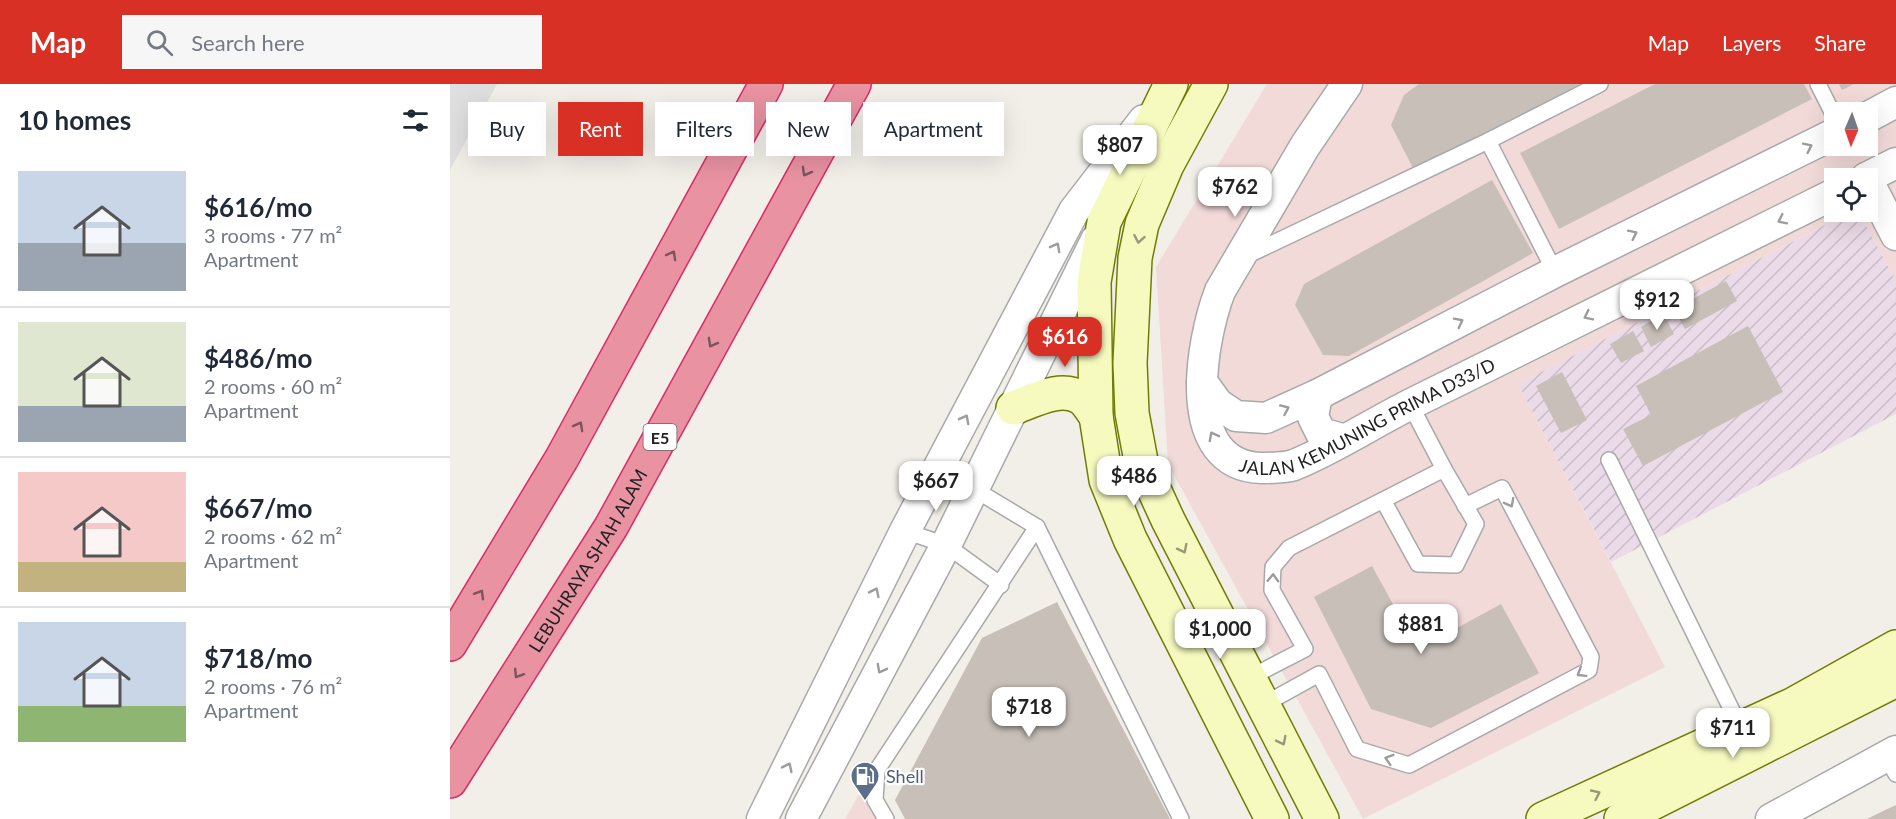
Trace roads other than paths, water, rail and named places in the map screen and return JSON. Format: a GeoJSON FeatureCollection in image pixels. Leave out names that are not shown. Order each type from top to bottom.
{"type":"FeatureCollection","features":[{"type":"Feature","properties":{"kind":"highway"},"geometry":{"type":"LineString","coordinates":[[450,644],[562,458],[766,84]]}},
{"type":"Feature","properties":{"kind":"highway","name":"LEBUHRAYA SHAH ALAM"},"geometry":{"type":"LineString","coordinates":[[450,781],[611,526],[854,84]]}},
{"type":"Feature","properties":{"kind":"street"},"geometry":{"type":"LineString","coordinates":[[1211,84],[1167,165],[1142,224],[1135,258],[1130,363],[1132,413],[1141,461],[1168,520],[1322,819]]}},
{"type":"Feature","properties":{"kind":"street"},"geometry":{"type":"LineString","coordinates":[[1202,381],[1210,317],[1220,291],[1305,146],[1347,84]]}},
{"type":"Feature","properties":{"kind":"street"},"geometry":{"type":"LineString","coordinates":[[801,819],[946,545],[1169,86]]}},
{"type":"Feature","properties":{"kind":"street"},"geometry":{"type":"LineString","coordinates":[[762,819],[905,531],[1074,212],[1169,86]]}},
{"type":"Feature","properties":{"kind":"street"},"geometry":{"type":"LineString","coordinates":[[1878,112],[1896,102]]}},
{"type":"Feature","properties":{"kind":"street","name":"JALAN KEMUNING PRIMA D33/D"},"geometry":{"type":"LineString","coordinates":[[1202,381],[1218,404],[1236,416],[1266,418],[1317,395],[1555,272],[1824,139]]}},
{"type":"Feature","properties":{"kind":"street"},"geometry":{"type":"LineString","coordinates":[[1878,174],[1896,163]]}},
{"type":"Feature","properties":{"kind":"street"},"geometry":{"type":"LineString","coordinates":[[1167,165],[1104,222],[1094,282],[1096,416],[1106,480],[1130,539],[1267,814]]}},
{"type":"Feature","properties":{"kind":"street","name":"JALAN KEMUNING PRIMA D33/D"},"geometry":{"type":"LineString","coordinates":[[1202,381],[1203,415],[1226,457],[1242,465],[1262,468],[1292,466],[1410,404],[1824,199]]}},
{"type":"Feature","properties":{"kind":"street"},"geometry":{"type":"LineString","coordinates":[[1878,201],[1896,235]]}},
{"type":"Feature","properties":{"kind":"street"},"geometry":{"type":"LineString","coordinates":[[1013,408],[1049,395],[1067,393],[1082,398],[1096,416]]}},
{"type":"Feature","properties":{"kind":"street"},"geometry":{"type":"LineString","coordinates":[[1317,395],[1313,417],[1321,433],[1342,439]]}},
{"type":"Feature","properties":{"kind":"street"},"geometry":{"type":"LineString","coordinates":[[1621,819],[1746,740],[1794,704],[1896,647]]}},
{"type":"Feature","properties":{"kind":"street"},"geometry":{"type":"LineString","coordinates":[[1543,819],[1896,680]]}},
{"type":"Feature","properties":{"kind":"street"},"geometry":{"type":"LineString","coordinates":[[1771,819],[1893,760]]}},
{"type":"Feature","properties":{"kind":"street"},"geometry":{"type":"LineString","coordinates":[[1300,777],[1333,819]]}},
{"type":"Feature","properties":{"kind":"lane"},"geometry":{"type":"LineString","coordinates":[[1239,259],[1488,141],[1600,84]]}},
{"type":"Feature","properties":{"kind":"lane"},"geometry":{"type":"LineString","coordinates":[[1818,84],[1827,102]]}},
{"type":"Feature","properties":{"kind":"lane"},"geometry":{"type":"LineString","coordinates":[[1488,141],[1555,272]]}},
{"type":"Feature","properties":{"kind":"lane"},"geometry":{"type":"LineString","coordinates":[[1383,500],[1418,564],[1456,565],[1476,524],[1410,404]]}},
{"type":"Feature","properties":{"kind":"lane"},"geometry":{"type":"LineString","coordinates":[[1608,460],[1746,740]]}},
{"type":"Feature","properties":{"kind":"lane"},"geometry":{"type":"LineString","coordinates":[[939,468],[1037,527],[1181,819]]}},
{"type":"Feature","properties":{"kind":"lane"},"geometry":{"type":"LineString","coordinates":[[1444,469],[1289,548],[1273,567],[1272,590],[1357,749],[1409,765],[1589,670],[1591,657],[1502,488],[1465,506]]}},
{"type":"Feature","properties":{"kind":"lane"},"geometry":{"type":"LineString","coordinates":[[886,819],[875,800],[877,770],[1001,585],[1037,527]]}},
{"type":"Feature","properties":{"kind":"lane"},"geometry":{"type":"LineString","coordinates":[[905,531],[946,545],[1001,585]]}},
{"type":"Feature","properties":{"kind":"lane"},"geometry":{"type":"LineString","coordinates":[[1256,691],[1305,649]]}},
{"type":"Feature","properties":{"kind":"lane"},"geometry":{"type":"LineString","coordinates":[[1256,691],[1318,674]]}},
{"type":"Feature","properties":{"kind":"place","name":"Shell"},"geometry":{"type":"Point","coordinates":[865,802]}}]}
